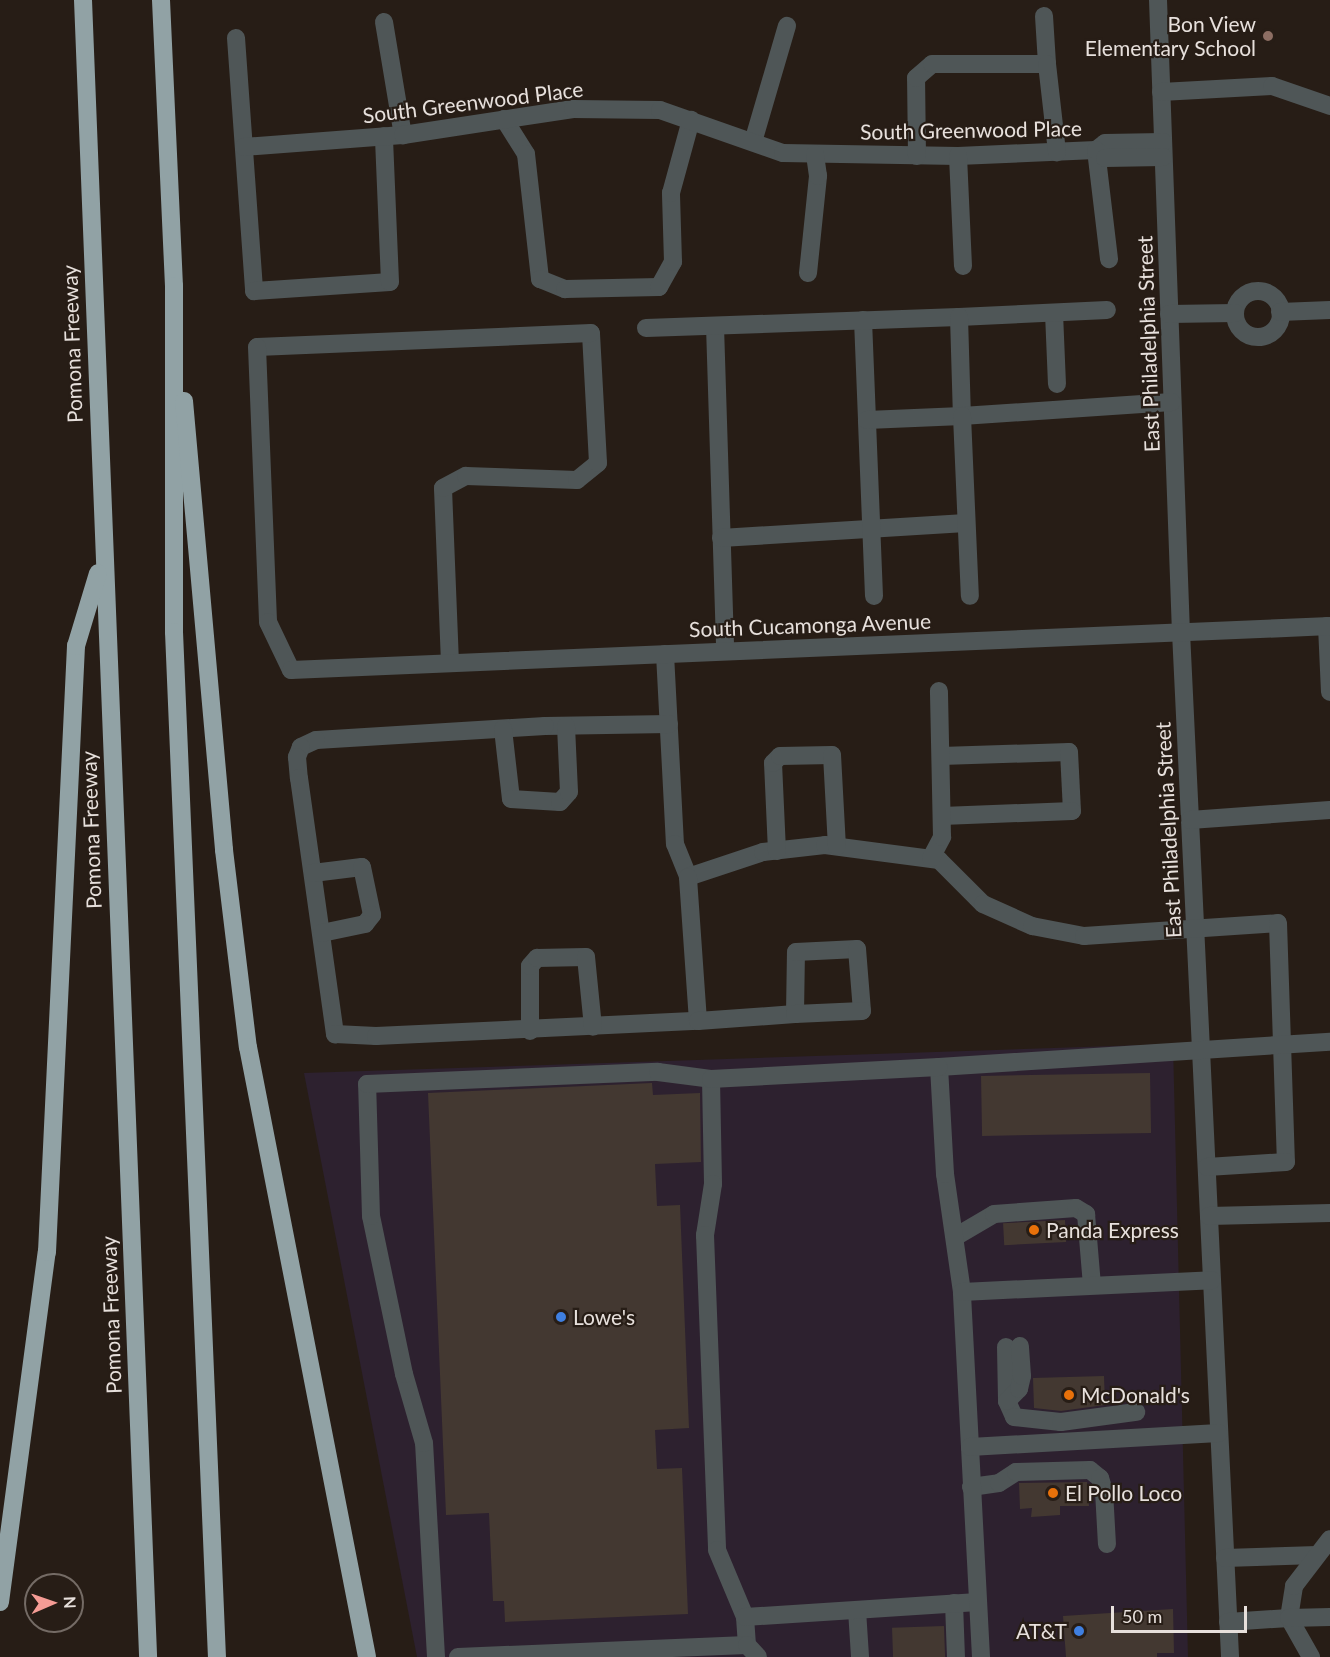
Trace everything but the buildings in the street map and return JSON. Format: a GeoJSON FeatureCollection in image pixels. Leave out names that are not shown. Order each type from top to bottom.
{"type":"FeatureCollection","features":[{"type":"Feature","properties":{"kind":"highway","name":"Pomona Freeway"},"geometry":{"type":"LineString","coordinates":[[83,0],[102,559],[148,1657]]}},
{"type":"Feature","properties":{"kind":"highway"},"geometry":{"type":"LineString","coordinates":[[161,0],[174,286],[224,850],[248,1047],[367,1657]]}},
{"type":"Feature","properties":{"kind":"highway"},"geometry":{"type":"LineString","coordinates":[[174,286],[174,632],[217,1657]]}},
{"type":"Feature","properties":{"kind":"highway"},"geometry":{"type":"LineString","coordinates":[[0,1602],[47,1252],[76,646],[102,559]]}},
{"type":"Feature","properties":{"kind":"street","name":"East Philadelphia Street"},"geometry":{"type":"LineString","coordinates":[[1158,0],[1181,632],[1230,1657]]}},
{"type":"Feature","properties":{"kind":"street"},"geometry":{"type":"LineString","coordinates":[[1044,16],[1057,152]]}},
{"type":"Feature","properties":{"kind":"street"},"geometry":{"type":"LineString","coordinates":[[384,22],[403,135]]}},
{"type":"Feature","properties":{"kind":"street"},"geometry":{"type":"LineString","coordinates":[[753,142],[786,26]]}},
{"type":"Feature","properties":{"kind":"street"},"geometry":{"type":"LineString","coordinates":[[236,38],[254,291],[390,282],[384,136]]}},
{"type":"Feature","properties":{"kind":"street"},"geometry":{"type":"LineString","coordinates":[[917,156],[916,78],[932,64],[1047,64]]}},
{"type":"Feature","properties":{"kind":"street"},"geometry":{"type":"LineString","coordinates":[[1161,92],[1272,86],[1330,106]]}},
{"type":"Feature","properties":{"kind":"street","name":"South Greenwood Place"},"geometry":{"type":"LineString","coordinates":[[244,147],[403,135],[584,109],[660,110],[783,153],[958,156],[1096,150],[1105,158],[1163,149]]}},
{"type":"Feature","properties":{"kind":"street"},"geometry":{"type":"LineString","coordinates":[[504,119],[526,154],[540,279],[565,289],[659,287],[673,262],[671,193],[691,120]]}},
{"type":"Feature","properties":{"kind":"street"},"geometry":{"type":"LineString","coordinates":[[1096,150],[1109,259]]}},
{"type":"Feature","properties":{"kind":"street"},"geometry":{"type":"LineString","coordinates":[[808,273],[818,176],[815,154]]}},
{"type":"Feature","properties":{"kind":"street"},"geometry":{"type":"LineString","coordinates":[[958,156],[963,266]]}},
{"type":"Feature","properties":{"kind":"street"},"geometry":{"type":"LineString","coordinates":[[1260,292],[1273,297],[1280,312],[1274,330],[1260,337],[1240,328],[1235,313],[1246,295],[1260,292]]}},
{"type":"Feature","properties":{"kind":"street"},"geometry":{"type":"LineString","coordinates":[[646,328],[1107,310]]}},
{"type":"Feature","properties":{"kind":"street"},"geometry":{"type":"LineString","coordinates":[[1280,312],[1330,310]]}},
{"type":"Feature","properties":{"kind":"street"},"geometry":{"type":"LineString","coordinates":[[1054,313],[1057,384]]}},
{"type":"Feature","properties":{"kind":"street"},"geometry":{"type":"LineString","coordinates":[[1169,314],[1235,313]]}},
{"type":"Feature","properties":{"kind":"street"},"geometry":{"type":"LineString","coordinates":[[959,317],[970,596]]}},
{"type":"Feature","properties":{"kind":"street"},"geometry":{"type":"LineString","coordinates":[[863,320],[874,596]]}},
{"type":"Feature","properties":{"kind":"street"},"geometry":{"type":"LineString","coordinates":[[715,326],[725,651]]}},
{"type":"Feature","properties":{"kind":"street","name":"South Cucamonga Avenue"},"geometry":{"type":"LineString","coordinates":[[450,663],[443,488],[466,476],[578,480],[598,463],[591,333],[257,347],[268,621],[291,670],[1329,626]]}},
{"type":"Feature","properties":{"kind":"street"},"geometry":{"type":"LineString","coordinates":[[867,420],[1172,402]]}},
{"type":"Feature","properties":{"kind":"street"},"geometry":{"type":"LineString","coordinates":[[721,538],[966,523]]}},
{"type":"Feature","properties":{"kind":"street"},"geometry":{"type":"LineString","coordinates":[[1329,626],[1330,692]]}},
{"type":"Feature","properties":{"kind":"street"},"geometry":{"type":"LineString","coordinates":[[665,654],[675,844],[688,877],[698,1021]]}},
{"type":"Feature","properties":{"kind":"street"},"geometry":{"type":"LineString","coordinates":[[931,858],[942,837],[939,691]]}},
{"type":"Feature","properties":{"kind":"street"},"geometry":{"type":"LineString","coordinates":[[669,724],[566,726],[316,740],[301,747],[297,757],[299,778],[336,1034],[376,1036],[530,1030],[862,1011],[857,949],[795,952],[795,1014]]}},
{"type":"Feature","properties":{"kind":"street"},"geometry":{"type":"LineString","coordinates":[[503,729],[511,799],[561,802],[569,792],[566,726]]}},
{"type":"Feature","properties":{"kind":"street"},"geometry":{"type":"LineString","coordinates":[[941,756],[1069,752],[1072,811],[942,816]]}},
{"type":"Feature","properties":{"kind":"street"},"geometry":{"type":"LineString","coordinates":[[777,851],[773,763],[780,756],[832,755],[837,846]]}},
{"type":"Feature","properties":{"kind":"street"},"geometry":{"type":"LineString","coordinates":[[1190,820],[1330,810]]}},
{"type":"Feature","properties":{"kind":"street"},"geometry":{"type":"LineString","coordinates":[[688,877],[777,851],[837,846],[939,860],[983,904],[1032,926],[1084,936],[1278,923],[1286,1162],[1207,1167]]}},
{"type":"Feature","properties":{"kind":"street"},"geometry":{"type":"LineString","coordinates":[[313,873],[362,867],[372,915],[365,924],[322,933]]}},
{"type":"Feature","properties":{"kind":"street"},"geometry":{"type":"LineString","coordinates":[[530,1030],[530,966],[537,958],[586,957],[594,1027]]}},
{"type":"Feature","properties":{"kind":"street"},"geometry":{"type":"LineString","coordinates":[[436,1657],[424,1443],[404,1374],[371,1216],[367,1084],[658,1072],[711,1079],[939,1068],[1330,1042]]}},
{"type":"Feature","properties":{"kind":"street"},"geometry":{"type":"LineString","coordinates":[[939,1068],[945,1174],[962,1292],[981,1657]]}},
{"type":"Feature","properties":{"kind":"street"},"geometry":{"type":"LineString","coordinates":[[458,1657],[748,1653],[745,1617],[717,1550],[705,1235],[713,1184],[711,1079]]}},
{"type":"Feature","properties":{"kind":"street"},"geometry":{"type":"LineString","coordinates":[[955,1236],[994,1214],[1076,1208],[1086,1214],[1092,1286]]}},
{"type":"Feature","properties":{"kind":"street"},"geometry":{"type":"LineString","coordinates":[[1209,1216],[1330,1213]]}},
{"type":"Feature","properties":{"kind":"street"},"geometry":{"type":"LineString","coordinates":[[962,1292],[1212,1280]]}},
{"type":"Feature","properties":{"kind":"street"},"geometry":{"type":"LineString","coordinates":[[1013,1346],[1007,1401],[1014,1418],[1028,1422],[1061,1422],[1136,1412]]}},
{"type":"Feature","properties":{"kind":"street"},"geometry":{"type":"LineString","coordinates":[[969,1447],[1219,1433]]}},
{"type":"Feature","properties":{"kind":"street"},"geometry":{"type":"LineString","coordinates":[[972,1486],[999,1483],[1016,1472],[1090,1470],[1100,1478],[1104,1491],[1107,1544]]}},
{"type":"Feature","properties":{"kind":"street"},"geometry":{"type":"LineString","coordinates":[[1311,1657],[1289,1618],[1294,1586],[1330,1539]]}},
{"type":"Feature","properties":{"kind":"street"},"geometry":{"type":"LineString","coordinates":[[1225,1558],[1317,1555]]}},
{"type":"Feature","properties":{"kind":"street"},"geometry":{"type":"LineString","coordinates":[[745,1617],[978,1602]]}},
{"type":"Feature","properties":{"kind":"street"},"geometry":{"type":"LineString","coordinates":[[954,1604],[956,1657]]}},
{"type":"Feature","properties":{"kind":"street"},"geometry":{"type":"LineString","coordinates":[[857,1610],[860,1657]]}},
{"type":"Feature","properties":{"kind":"street"},"geometry":{"type":"LineString","coordinates":[[1228,1622],[1330,1617]]}},
{"type":"Feature","properties":{"kind":"shaded area"},"geometry":{"type":"Polygon","coordinates":[[[1173,1044],[1188,1657],[417,1657],[304,1073],[1173,1044]]]}},
{"type":"Feature","properties":{"kind":"place","name":"Bon View Elementary School"},"geometry":{"type":"Point","coordinates":[1268,36]}},
{"type":"Feature","properties":{"kind":"place","name":"Panda Express"},"geometry":{"type":"Point","coordinates":[1034,1230]}},
{"type":"Feature","properties":{"kind":"place","name":"Lowe's"},"geometry":{"type":"Point","coordinates":[561,1317]}},
{"type":"Feature","properties":{"kind":"place","name":"McDonald's"},"geometry":{"type":"Point","coordinates":[1069,1395]}},
{"type":"Feature","properties":{"kind":"place","name":"El Pollo Loco"},"geometry":{"type":"Point","coordinates":[1053,1493]}},
{"type":"Feature","properties":{"kind":"place","name":"AT&T"},"geometry":{"type":"Point","coordinates":[1079,1631]}}]}
